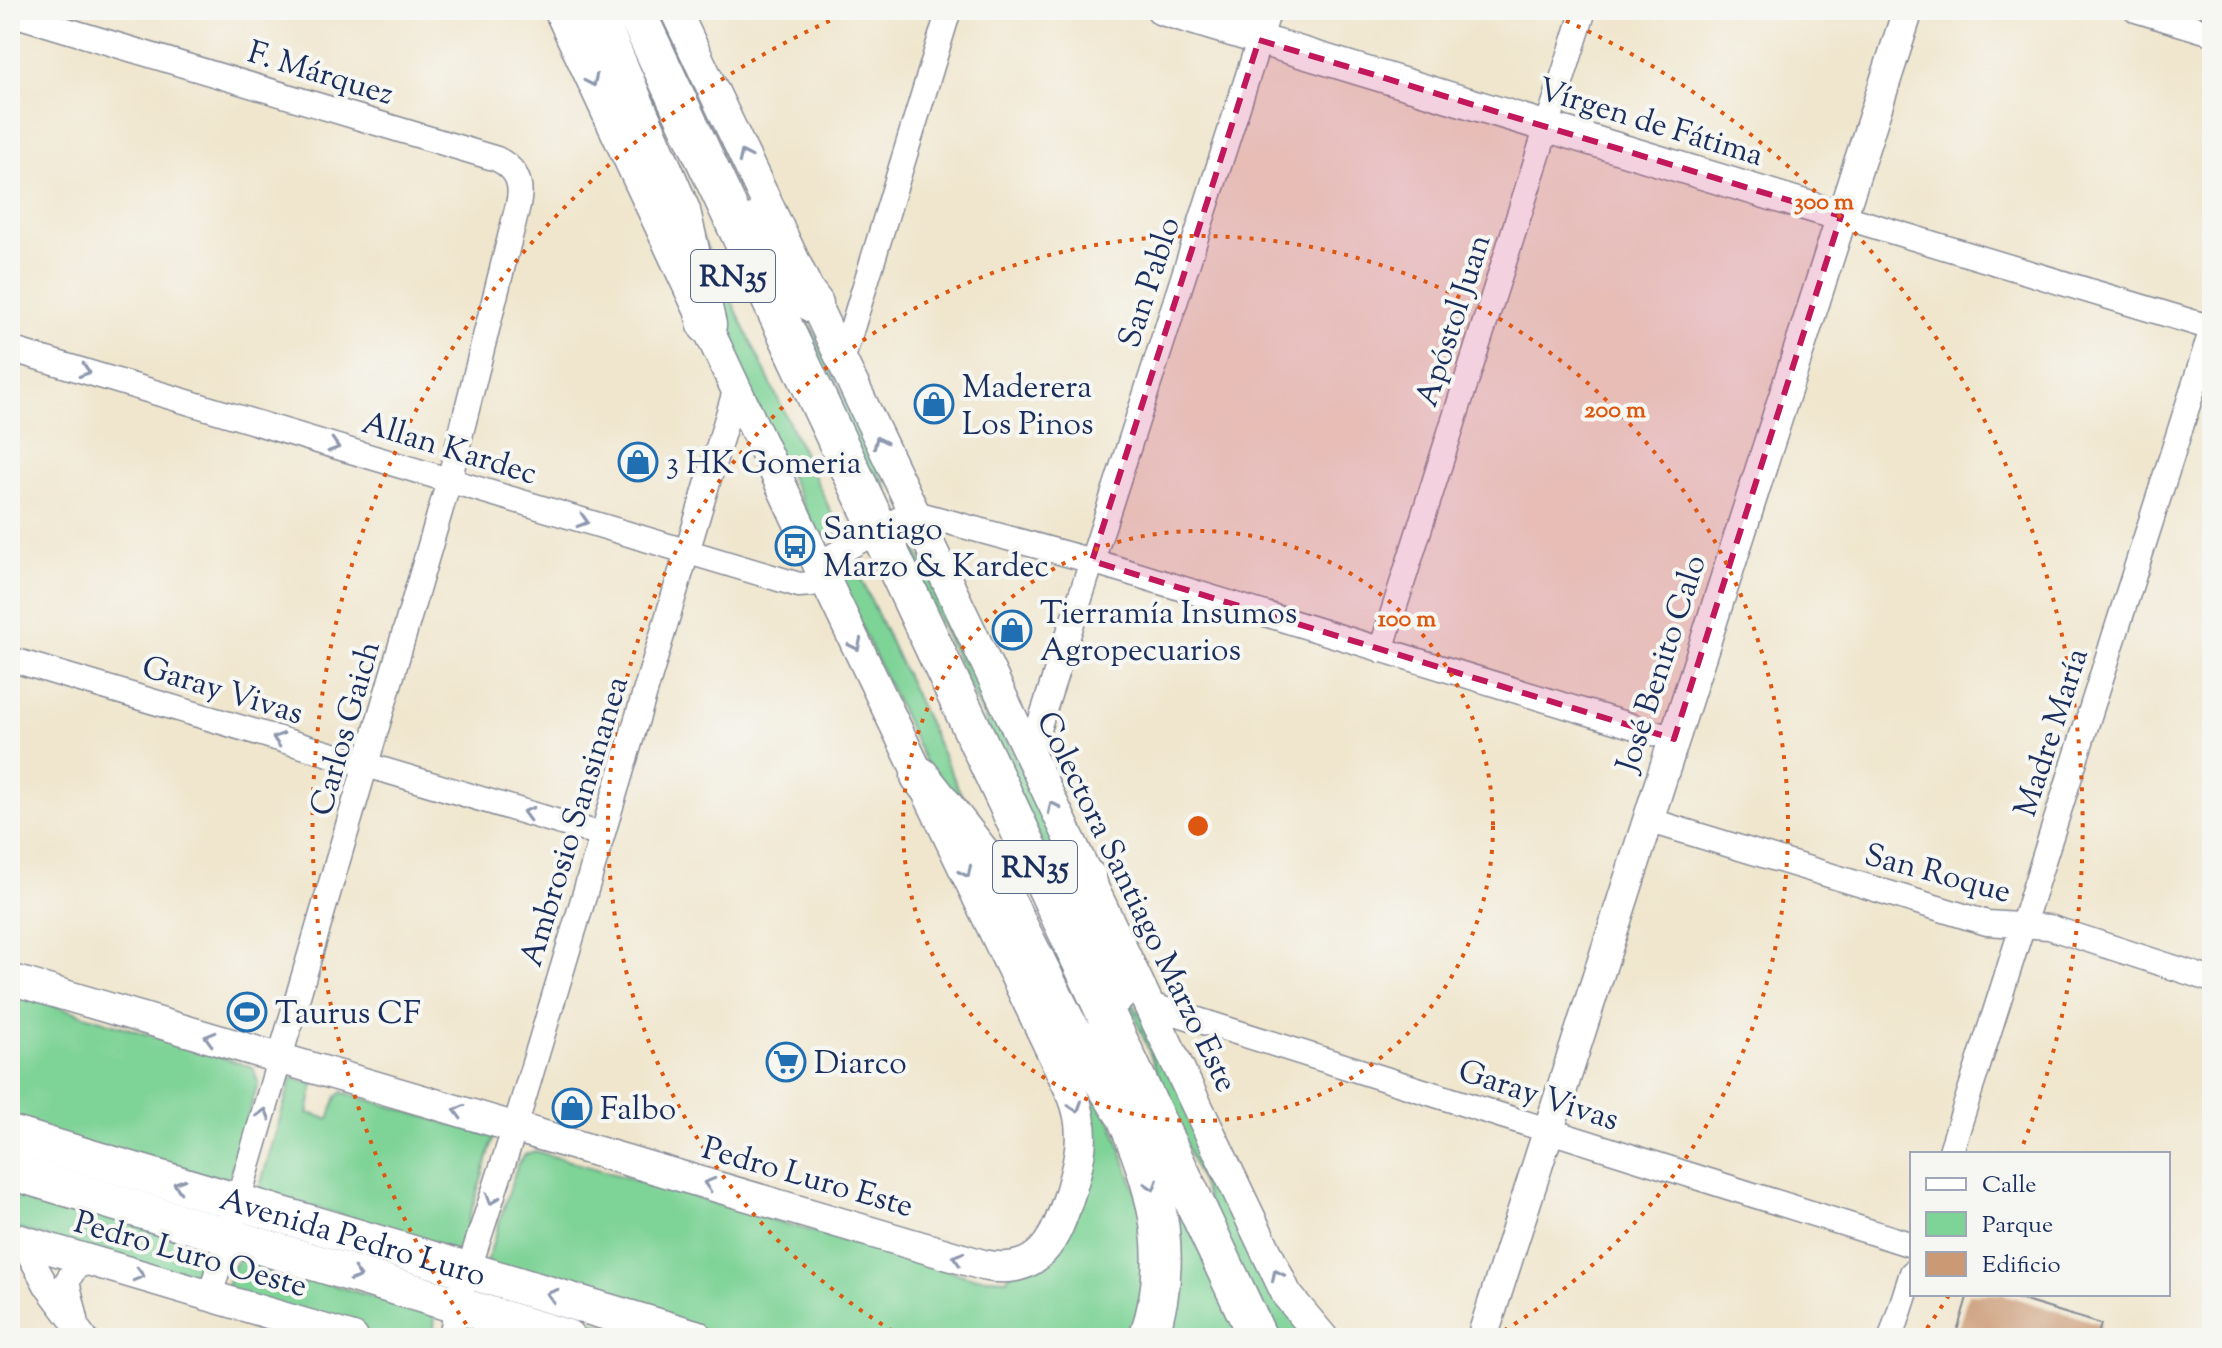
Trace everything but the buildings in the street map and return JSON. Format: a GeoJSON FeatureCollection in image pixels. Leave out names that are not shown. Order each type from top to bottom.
{"type":"FeatureCollection","features":[{"type":"Feature","properties":{"kind":"highway"},"geometry":{"type":"LineString","coordinates":[[594,10],[681,211],[707,325]]}},
{"type":"Feature","properties":{"kind":"highway","name":"RN35"},"geometry":{"type":"LineString","coordinates":[[609,10],[1258,1338]]}},
{"type":"Feature","properties":{"kind":"highway","name":"RN35"},"geometry":{"type":"LineString","coordinates":[[635,10],[1151,1180],[1162,1230],[1162,1281],[1148,1338]]}},
{"type":"Feature","properties":{"kind":"highway"},"geometry":{"type":"LineString","coordinates":[[641,10],[683,80],[755,227],[814,304]]}},
{"type":"Feature","properties":{"kind":"highway"},"geometry":{"type":"LineString","coordinates":[[920,776],[985,859],[1066,1022],[1123,1112]]}},
{"type":"Feature","properties":{"kind":"highway"},"geometry":{"type":"LineString","coordinates":[[1087,878],[1110,976],[1161,1101],[1192,1203]]}},
{"type":"Feature","properties":{"kind":"main road","name":"Avenida Pedro Luro"},"geometry":{"type":"LineString","coordinates":[[10,1134],[695,1338]]}},
{"type":"Feature","properties":{"kind":"main road","name":"Avenida Pedro Luro"},"geometry":{"type":"LineString","coordinates":[[10,1171],[227,1237],[454,1322],[567,1338]]}},
{"type":"Feature","properties":{"kind":"street"},"geometry":{"type":"LineString","coordinates":[[559,10],[920,776]]}},
{"type":"Feature","properties":{"kind":"street","name":"Colectora Santiago Marzo Este"},"geometry":{"type":"LineString","coordinates":[[675,10],[1287,1295],[1323,1338]]}},
{"type":"Feature","properties":{"kind":"street"},"geometry":{"type":"LineString","coordinates":[[842,361],[949,10]]}},
{"type":"Feature","properties":{"kind":"street","name":"Vírgen de Fátima"},"geometry":{"type":"LineString","coordinates":[[1162,10],[2212,328]]}},
{"type":"Feature","properties":{"kind":"street","name":"San Pablo"},"geometry":{"type":"LineString","coordinates":[[1029,757],[1269,10]]}},
{"type":"Feature","properties":{"kind":"street","name":"Apóstol Juan"},"geometry":{"type":"LineString","coordinates":[[1381,650],[1584,10]]}},
{"type":"Feature","properties":{"kind":"street","name":"José Benito Calo"},"geometry":{"type":"LineString","coordinates":[[1482,1338],[1908,10]]}},
{"type":"Feature","properties":{"kind":"street"},"geometry":{"type":"LineString","coordinates":[[2136,10],[2212,33]]}},
{"type":"Feature","properties":{"kind":"street","name":"F. Márquez"},"geometry":{"type":"LineString","coordinates":[[10,13],[497,159],[517,174]]}},
{"type":"Feature","properties":{"kind":"street","name":"Carlos Gaich"},"geometry":{"type":"LineString","coordinates":[[210,1296],[449,481],[518,205],[521,188],[517,174]]}},
{"type":"Feature","properties":{"kind":"street","name":"Madre María"},"geometry":{"type":"LineString","coordinates":[[1951,1152],[2212,328]]}},
{"type":"Feature","properties":{"kind":"street","name":"Allan Kardec"},"geometry":{"type":"LineString","coordinates":[[10,349],[799,585],[809,585],[820,569]]}},
{"type":"Feature","properties":{"kind":"street","name":"Ambrosio Sansinanea"},"geometry":{"type":"LineString","coordinates":[[454,1322],[736,388]]}},
{"type":"Feature","properties":{"kind":"street"},"geometry":{"type":"LineString","coordinates":[[820,569],[868,536],[912,512],[1092,561],[1674,739]]}},
{"type":"Feature","properties":{"kind":"street","name":"Garay Vivas"},"geometry":{"type":"LineString","coordinates":[[10,659],[602,835]]}},
{"type":"Feature","properties":{"kind":"street","name":"Pedro Luro Este"},"geometry":{"type":"LineString","coordinates":[[10,979],[983,1265],[1012,1267],[1034,1259],[1051,1242],[1062,1220],[1080,1155],[1080,1117],[920,776]]}},
{"type":"Feature","properties":{"kind":"street","name":"San Roque"},"geometry":{"type":"LineString","coordinates":[[1648,820],[1987,923],[2058,929],[2212,980]]}},
{"type":"Feature","properties":{"kind":"street","name":"Garay Vivas"},"geometry":{"type":"LineString","coordinates":[[1147,1004],[1910,1244]]}},
{"type":"Feature","properties":{"kind":"street"},"geometry":{"type":"LineString","coordinates":[[16,1239],[53,1297],[82,1333]]}},
{"type":"Feature","properties":{"kind":"street","name":"Pedro Luro Oeste"},"geometry":{"type":"LineString","coordinates":[[16,1239],[353,1338]]}},
{"type":"Feature","properties":{"kind":"street"},"geometry":{"type":"LineString","coordinates":[[82,1333],[67,1281],[76,1267],[91,1261]]}},
{"type":"Feature","properties":{"kind":"street"},"geometry":{"type":"LineString","coordinates":[[1891,1338],[1910,1279]]}},
{"type":"Feature","properties":{"kind":"highlighted area"},"geometry":{"type":"Polygon","coordinates":[[[1259,40],[1841,216],[1674,739],[1092,561],[1259,40]]]}},
{"type":"Feature","properties":{"kind":"green space"},"geometry":{"type":"Polygon","coordinates":[[[747,226],[799,302],[888,489],[882,505],[747,226]]]}},
{"type":"Feature","properties":{"kind":"green space"},"geometry":{"type":"Polygon","coordinates":[[[698,229],[839,529],[837,536],[829,538],[816,532],[719,326],[698,229]]]}},
{"type":"Feature","properties":{"kind":"green space"},"geometry":{"type":"Polygon","coordinates":[[[902,540],[914,545],[1065,862],[1103,975],[902,540]]]}},
{"type":"Feature","properties":{"kind":"green space"},"geometry":{"type":"Polygon","coordinates":[[[851,567],[856,568],[980,835],[926,764],[840,582],[851,567]]]}},
{"type":"Feature","properties":{"kind":"green space"},"geometry":{"type":"Polygon","coordinates":[[[966,850],[1108,1111],[1152,1240],[1133,1338],[731,1338],[491,1268],[487,1262],[518,1163],[526,1154],[535,1151],[970,1277],[1007,1279],[1090,1154],[966,850]]]}},
{"type":"Feature","properties":{"kind":"green space"},"geometry":{"type":"Polygon","coordinates":[[[1117,971],[1308,1338],[1271,1338],[1228,1250],[1117,971]]]}},
{"type":"Feature","properties":{"kind":"green space"},"geometry":{"type":"Polygon","coordinates":[[[10,992],[253,1067],[258,1083],[227,1184],[10,1123],[10,992]]]}},
{"type":"Feature","properties":{"kind":"green space"},"geometry":{"type":"Polygon","coordinates":[[[292,1078],[314,1084],[308,1113],[329,1119],[337,1096],[342,1092],[494,1137],[460,1248],[456,1251],[259,1190],[292,1078]]]}},
{"type":"Feature","properties":{"kind":"green space"},"geometry":{"type":"Polygon","coordinates":[[[1164,1179],[1244,1338],[1159,1338],[1164,1179]]]}},
{"type":"Feature","properties":{"kind":"green space"},"geometry":{"type":"Polygon","coordinates":[[[10,1181],[210,1247],[204,1268],[194,1278],[10,1227],[10,1181]]]}},
{"type":"Feature","properties":{"kind":"green space"},"geometry":{"type":"Polygon","coordinates":[[[241,1257],[435,1316],[433,1338],[382,1338],[235,1295],[227,1286],[233,1266],[241,1257]]]}},
{"type":"Feature","properties":{"kind":"green space"},"geometry":{"type":"Polygon","coordinates":[[[479,1293],[657,1338],[597,1338],[480,1303],[479,1293]]]}},
{"type":"Feature","properties":{"kind":"place","name":"Maderera Los Pinos"},"geometry":{"type":"Point","coordinates":[934,404]}},
{"type":"Feature","properties":{"kind":"place","name":"3 HK Gomeria"},"geometry":{"type":"Point","coordinates":[638,462]}},
{"type":"Feature","properties":{"kind":"place","name":"Santiago Marzo & Kardec"},"geometry":{"type":"Point","coordinates":[795,546]}},
{"type":"Feature","properties":{"kind":"place","name":"Tierramía Insumos Agropecuarios"},"geometry":{"type":"Point","coordinates":[1012,630]}},
{"type":"Feature","properties":{"kind":"place","name":"Taurus CF"},"geometry":{"type":"Point","coordinates":[247,1012]}},
{"type":"Feature","properties":{"kind":"place","name":"Diarco"},"geometry":{"type":"Point","coordinates":[786,1062]}},
{"type":"Feature","properties":{"kind":"place","name":"Falbo"},"geometry":{"type":"Point","coordinates":[572,1108]}}]}
